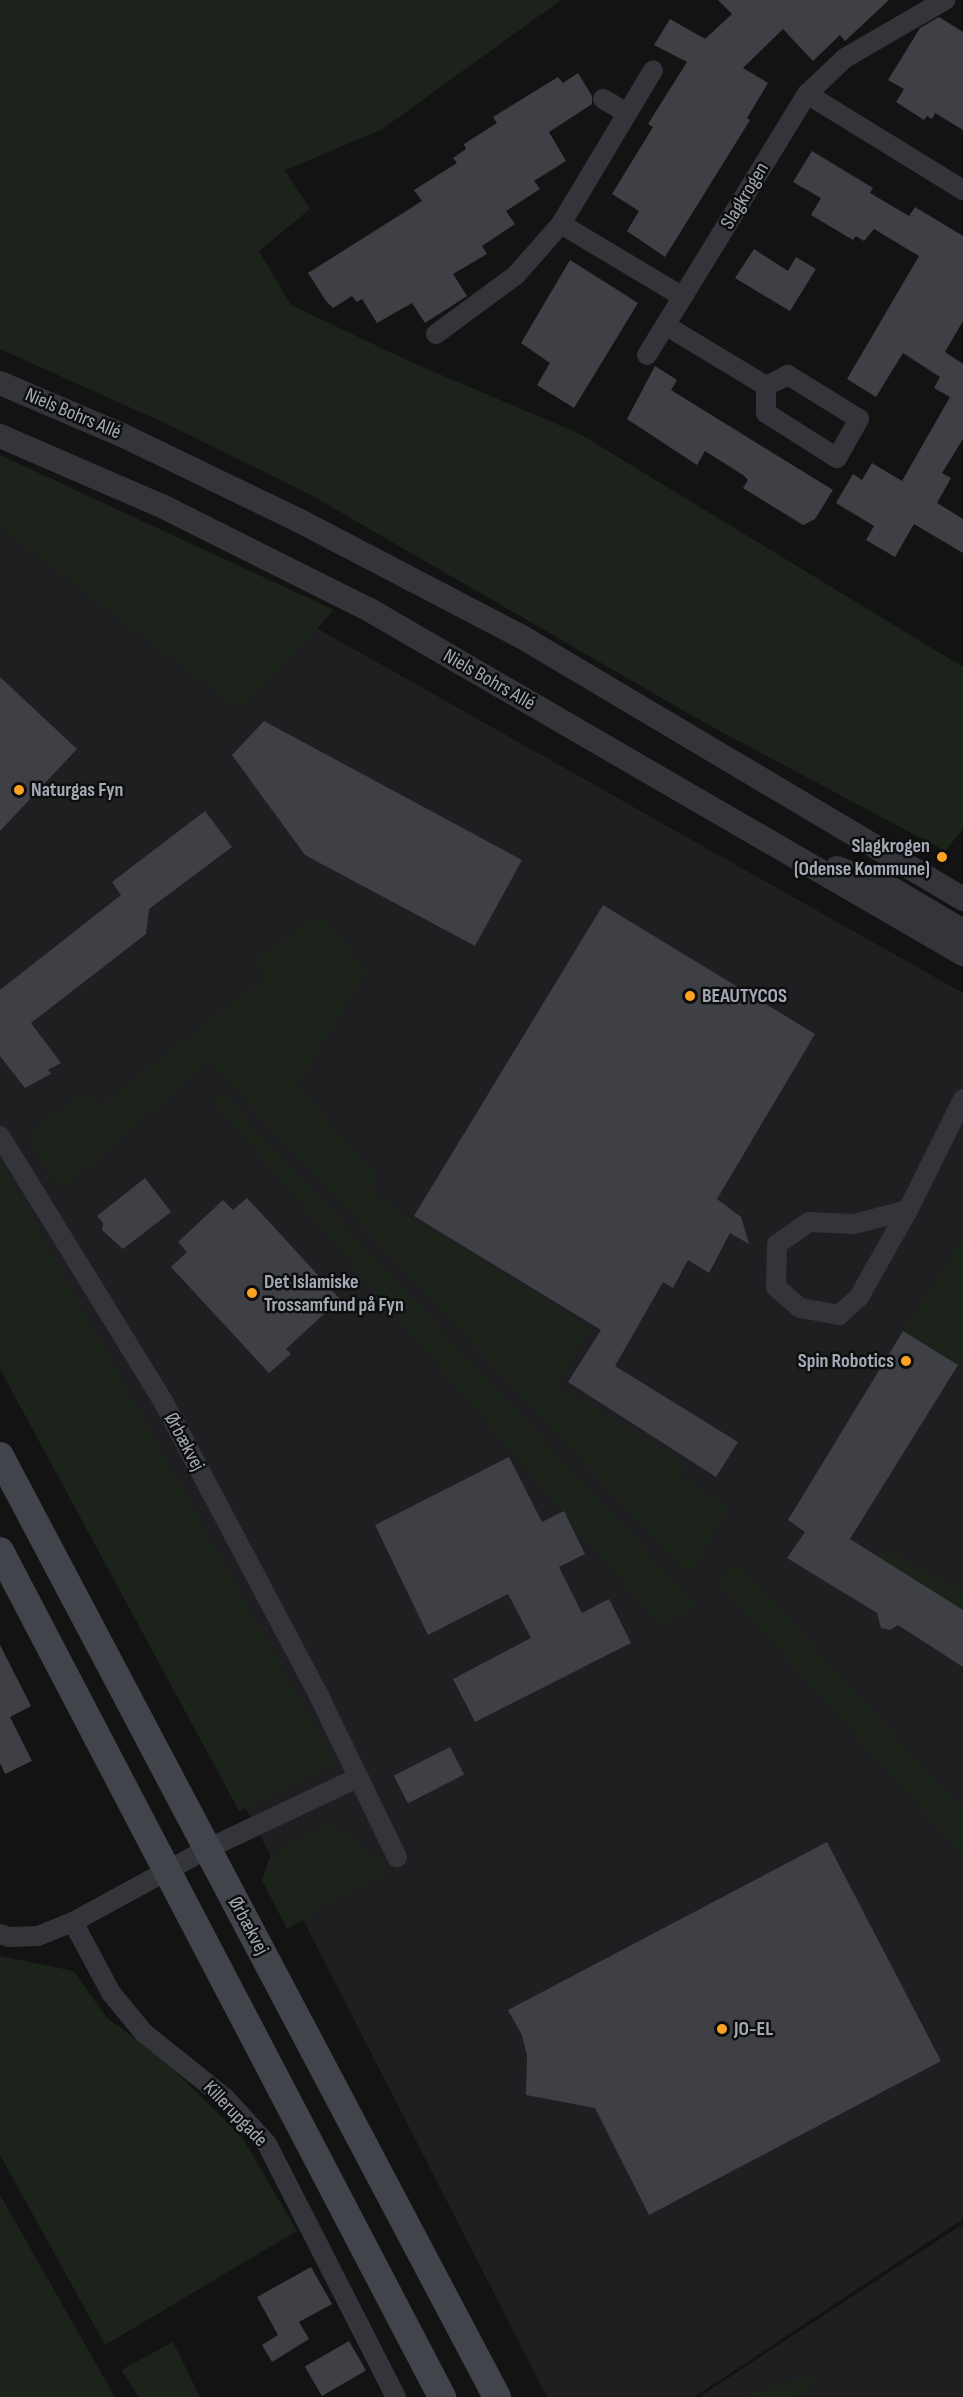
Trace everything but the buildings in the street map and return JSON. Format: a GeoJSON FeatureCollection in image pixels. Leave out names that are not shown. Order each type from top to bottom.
{"type":"FeatureCollection","features":[{"type":"Feature","properties":{"kind":"main road","name":"Ørbækvej"},"geometry":{"type":"LineString","coordinates":[[0,1456],[496,2397]]}},
{"type":"Feature","properties":{"kind":"main road"},"geometry":{"type":"LineString","coordinates":[[0,1551],[442,2397]]}},
{"type":"Feature","properties":{"kind":"street","name":"Slagkrogen"},"geometry":{"type":"LineString","coordinates":[[647,354],[807,94],[845,58],[945,0]]}},
{"type":"Feature","properties":{"kind":"street"},"geometry":{"type":"LineString","coordinates":[[436,334],[516,274],[561,224],[653,70]]}},
{"type":"Feature","properties":{"kind":"street"},"geometry":{"type":"LineString","coordinates":[[807,94],[963,190]]}},
{"type":"Feature","properties":{"kind":"street"},"geometry":{"type":"LineString","coordinates":[[603,99],[627,113]]}},
{"type":"Feature","properties":{"kind":"street"},"geometry":{"type":"LineString","coordinates":[[561,224],[683,297]]}},
{"type":"Feature","properties":{"kind":"street"},"geometry":{"type":"LineString","coordinates":[[665,325],[766,387]]}},
{"type":"Feature","properties":{"kind":"street"},"geometry":{"type":"LineString","coordinates":[[788,375],[859,419],[837,458],[766,412],[766,387],[788,375]]}},
{"type":"Feature","properties":{"kind":"street","name":"Niels Bohrs Allé"},"geometry":{"type":"LineString","coordinates":[[0,383],[122,435],[246,495],[522,636],[963,899]]}},
{"type":"Feature","properties":{"kind":"street","name":"Niels Bohrs Allé"},"geometry":{"type":"LineString","coordinates":[[0,436],[162,506],[368,609],[963,954]]}},
{"type":"Feature","properties":{"kind":"street"},"geometry":{"type":"LineString","coordinates":[[768,841],[894,890],[963,931]]}},
{"type":"Feature","properties":{"kind":"street"},"geometry":{"type":"LineString","coordinates":[[908,1210],[854,1224],[808,1222],[777,1244],[776,1287],[800,1308],[840,1315],[859,1297],[908,1210],[957,1118],[963,1099]]}},
{"type":"Feature","properties":{"kind":"street","name":"Ørbækvej"},"geometry":{"type":"LineString","coordinates":[[0,1136],[162,1401],[359,1777],[397,1857]]}},
{"type":"Feature","properties":{"kind":"street"},"geometry":{"type":"LineString","coordinates":[[0,1934],[9,1937],[38,1936],[73,1922],[207,1849],[359,1777]]}},
{"type":"Feature","properties":{"kind":"street","name":"Killerupgade"},"geometry":{"type":"LineString","coordinates":[[73,1922],[111,1993],[144,2033],[225,2098],[267,2144],[396,2397]]}},
{"type":"Feature","properties":{"kind":"shaded area"},"geometry":{"type":"Polygon","coordinates":[[[0,0],[561,0],[381,130],[285,170],[310,209],[259,251],[291,305],[411,362],[580,434],[963,667],[963,829],[945,851],[705,723],[309,494],[169,425],[0,349],[0,0]]]}},
{"type":"Feature","properties":{"kind":"shaded area"},"geometry":{"type":"Polygon","coordinates":[[[0,455],[334,610],[241,711],[0,528],[0,455]]]}},
{"type":"Feature","properties":{"kind":"shaded area"},"geometry":{"type":"Polygon","coordinates":[[[0,466],[49,477],[963,993],[963,2219],[694,2397],[547,2397],[0,1327],[0,466]]]}},
{"type":"Feature","properties":{"kind":"shaded area"},"geometry":{"type":"Polygon","coordinates":[[[320,914],[367,971],[297,1086],[378,1176],[370,1192],[591,1328],[558,1385],[686,1464],[680,1475],[730,1508],[689,1576],[209,1062],[68,1185],[52,1181],[30,1142],[32,1131],[81,1094],[102,1104],[265,977],[253,961],[320,914]]]}},
{"type":"Feature","properties":{"kind":"shaded area"},"geometry":{"type":"Polygon","coordinates":[[[221,1091],[696,1604],[661,1628],[210,1098],[221,1091]]]}},
{"type":"Feature","properties":{"kind":"shaded area"},"geometry":{"type":"Polygon","coordinates":[[[0,1160],[336,1764],[239,1811],[0,1369],[0,1160]]]}},
{"type":"Feature","properties":{"kind":"shaded area"},"geometry":{"type":"Polygon","coordinates":[[[963,1237],[963,1357],[958,1365],[903,1331],[963,1237]]]}},
{"type":"Feature","properties":{"kind":"shaded area"},"geometry":{"type":"Polygon","coordinates":[[[890,1546],[905,1560],[963,1591],[963,1610],[877,1556],[890,1546]]]}},
{"type":"Feature","properties":{"kind":"shaded area"},"geometry":{"type":"Polygon","coordinates":[[[738,1562],[963,1810],[963,1856],[715,1579],[738,1562]]]}},
{"type":"Feature","properties":{"kind":"shaded area"},"geometry":{"type":"Polygon","coordinates":[[[330,1821],[386,1864],[385,1874],[287,1929],[262,1880],[270,1857],[330,1821]]]}},
{"type":"Feature","properties":{"kind":"shaded area"},"geometry":{"type":"Polygon","coordinates":[[[0,1956],[74,1971],[106,2017],[168,2064],[242,2137],[297,2231],[105,2345],[0,2155],[0,1956]]]}},
{"type":"Feature","properties":{"kind":"shaded area"},"geometry":{"type":"Polygon","coordinates":[[[0,2195],[115,2397],[0,2397],[0,2195]]]}},
{"type":"Feature","properties":{"kind":"shaded area"},"geometry":{"type":"Polygon","coordinates":[[[963,2224],[963,2397],[699,2397],[963,2224]]]}},
{"type":"Feature","properties":{"kind":"shaded area"},"geometry":{"type":"Polygon","coordinates":[[[173,2342],[200,2397],[139,2397],[121,2370],[173,2342]]]}},
{"type":"Feature","properties":{"kind":"shaded area"},"geometry":{"type":"Polygon","coordinates":[[[814,2373],[812,2388],[794,2397],[743,2397],[814,2373]]]}},
{"type":"Feature","properties":{"kind":"place","name":"Naturgas Fyn"},"geometry":{"type":"Point","coordinates":[19,790]}},
{"type":"Feature","properties":{"kind":"place","name":"Slagkrogen (Odense Kommune)"},"geometry":{"type":"Point","coordinates":[942,857]}},
{"type":"Feature","properties":{"kind":"place","name":"BEAUTYCOS"},"geometry":{"type":"Point","coordinates":[690,996]}},
{"type":"Feature","properties":{"kind":"place","name":"Det Islamiske Trossamfund på Fyn"},"geometry":{"type":"Point","coordinates":[252,1293]}},
{"type":"Feature","properties":{"kind":"place","name":"Spin Robotics"},"geometry":{"type":"Point","coordinates":[906,1361]}},
{"type":"Feature","properties":{"kind":"place","name":"JO-EL"},"geometry":{"type":"Point","coordinates":[722,2029]}}]}
